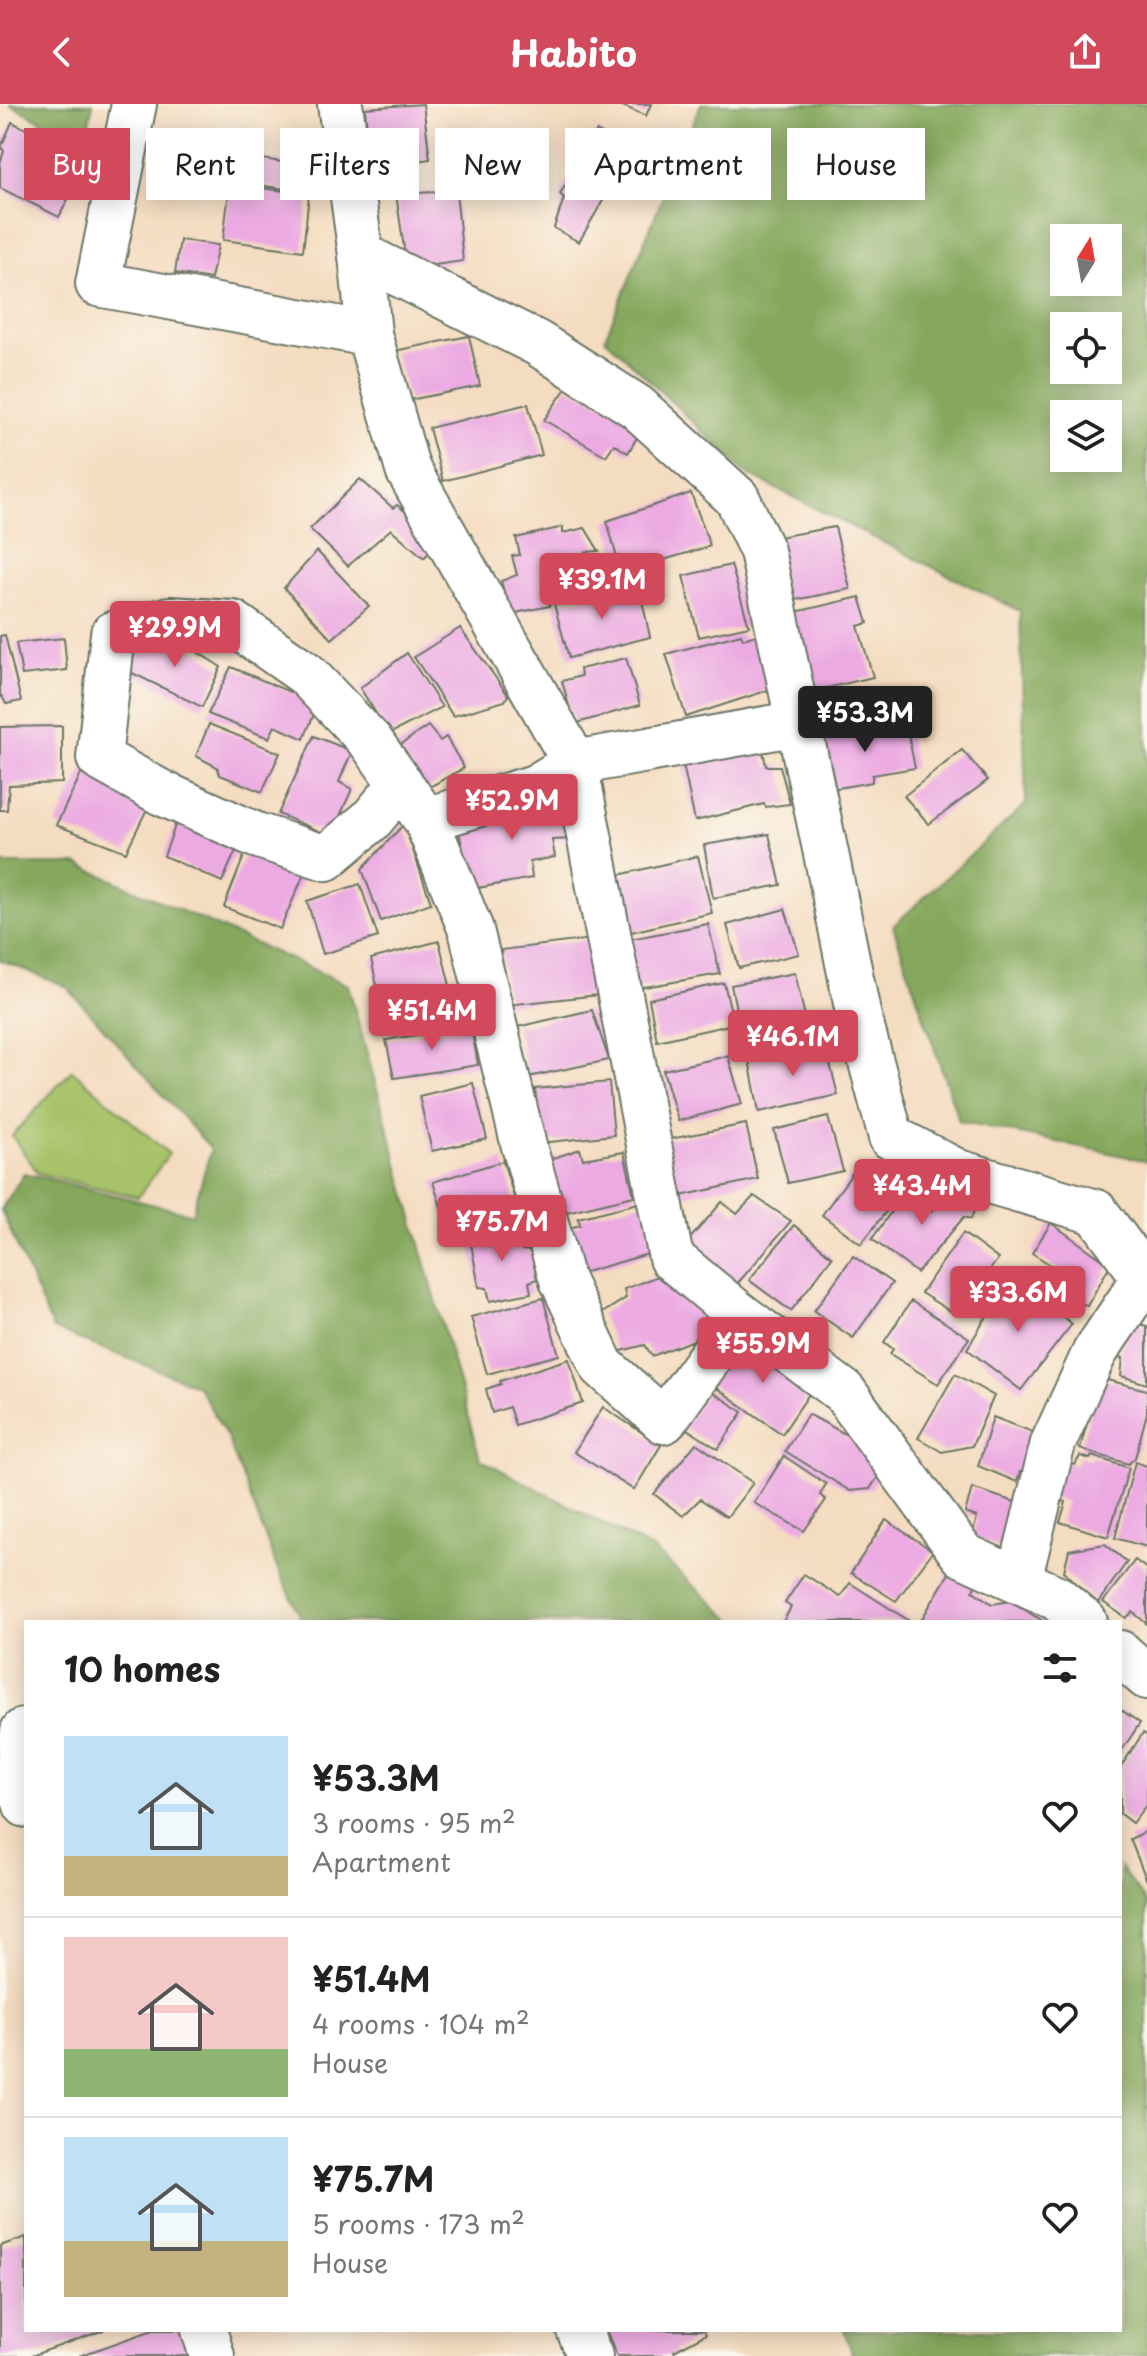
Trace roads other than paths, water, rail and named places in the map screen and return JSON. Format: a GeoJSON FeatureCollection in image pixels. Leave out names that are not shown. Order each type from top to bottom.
{"type":"FeatureCollection","features":[{"type":"Feature","properties":{"kind":"street"},"geometry":{"type":"LineString","coordinates":[[134,104],[98,284],[369,334]]}},
{"type":"Feature","properties":{"kind":"street"},"geometry":{"type":"LineString","coordinates":[[340,104],[369,334],[408,470],[575,763],[671,1258],[740,1315],[844,1392],[963,1555],[1057,1598],[1083,1620]]}},
{"type":"Feature","properties":{"kind":"street"},"geometry":{"type":"LineString","coordinates":[[361,255],[537,343],[637,407],[737,498],[762,551],[858,1013],[891,1137],[958,1172],[1096,1212],[1145,1280],[1095,1352],[1053,1443],[1019,1580]]}},
{"type":"Feature","properties":{"kind":"street"},"geometry":{"type":"LineString","coordinates":[[401,784],[371,820],[326,858],[256,835],[162,793],[99,758],[113,634],[170,619],[233,623],[305,673],[371,742],[401,784],[426,820],[471,930],[524,1146],[562,1280],[602,1366],[664,1421],[740,1315]]}},
{"type":"Feature","properties":{"kind":"street"},"geometry":{"type":"LineString","coordinates":[[426,820],[535,787],[575,763],[798,723]]}},
{"type":"Feature","properties":{"kind":"street"},"geometry":{"type":"LineString","coordinates":[[16,1731],[17,1777],[24,1799]]}},
{"type":"Feature","properties":{"kind":"street"},"geometry":{"type":"LineString","coordinates":[[205,2332],[212,2356]]}},
{"type":"Feature","properties":{"kind":"street"},"geometry":{"type":"LineString","coordinates":[[580,2332],[590,2356]]}}]}
